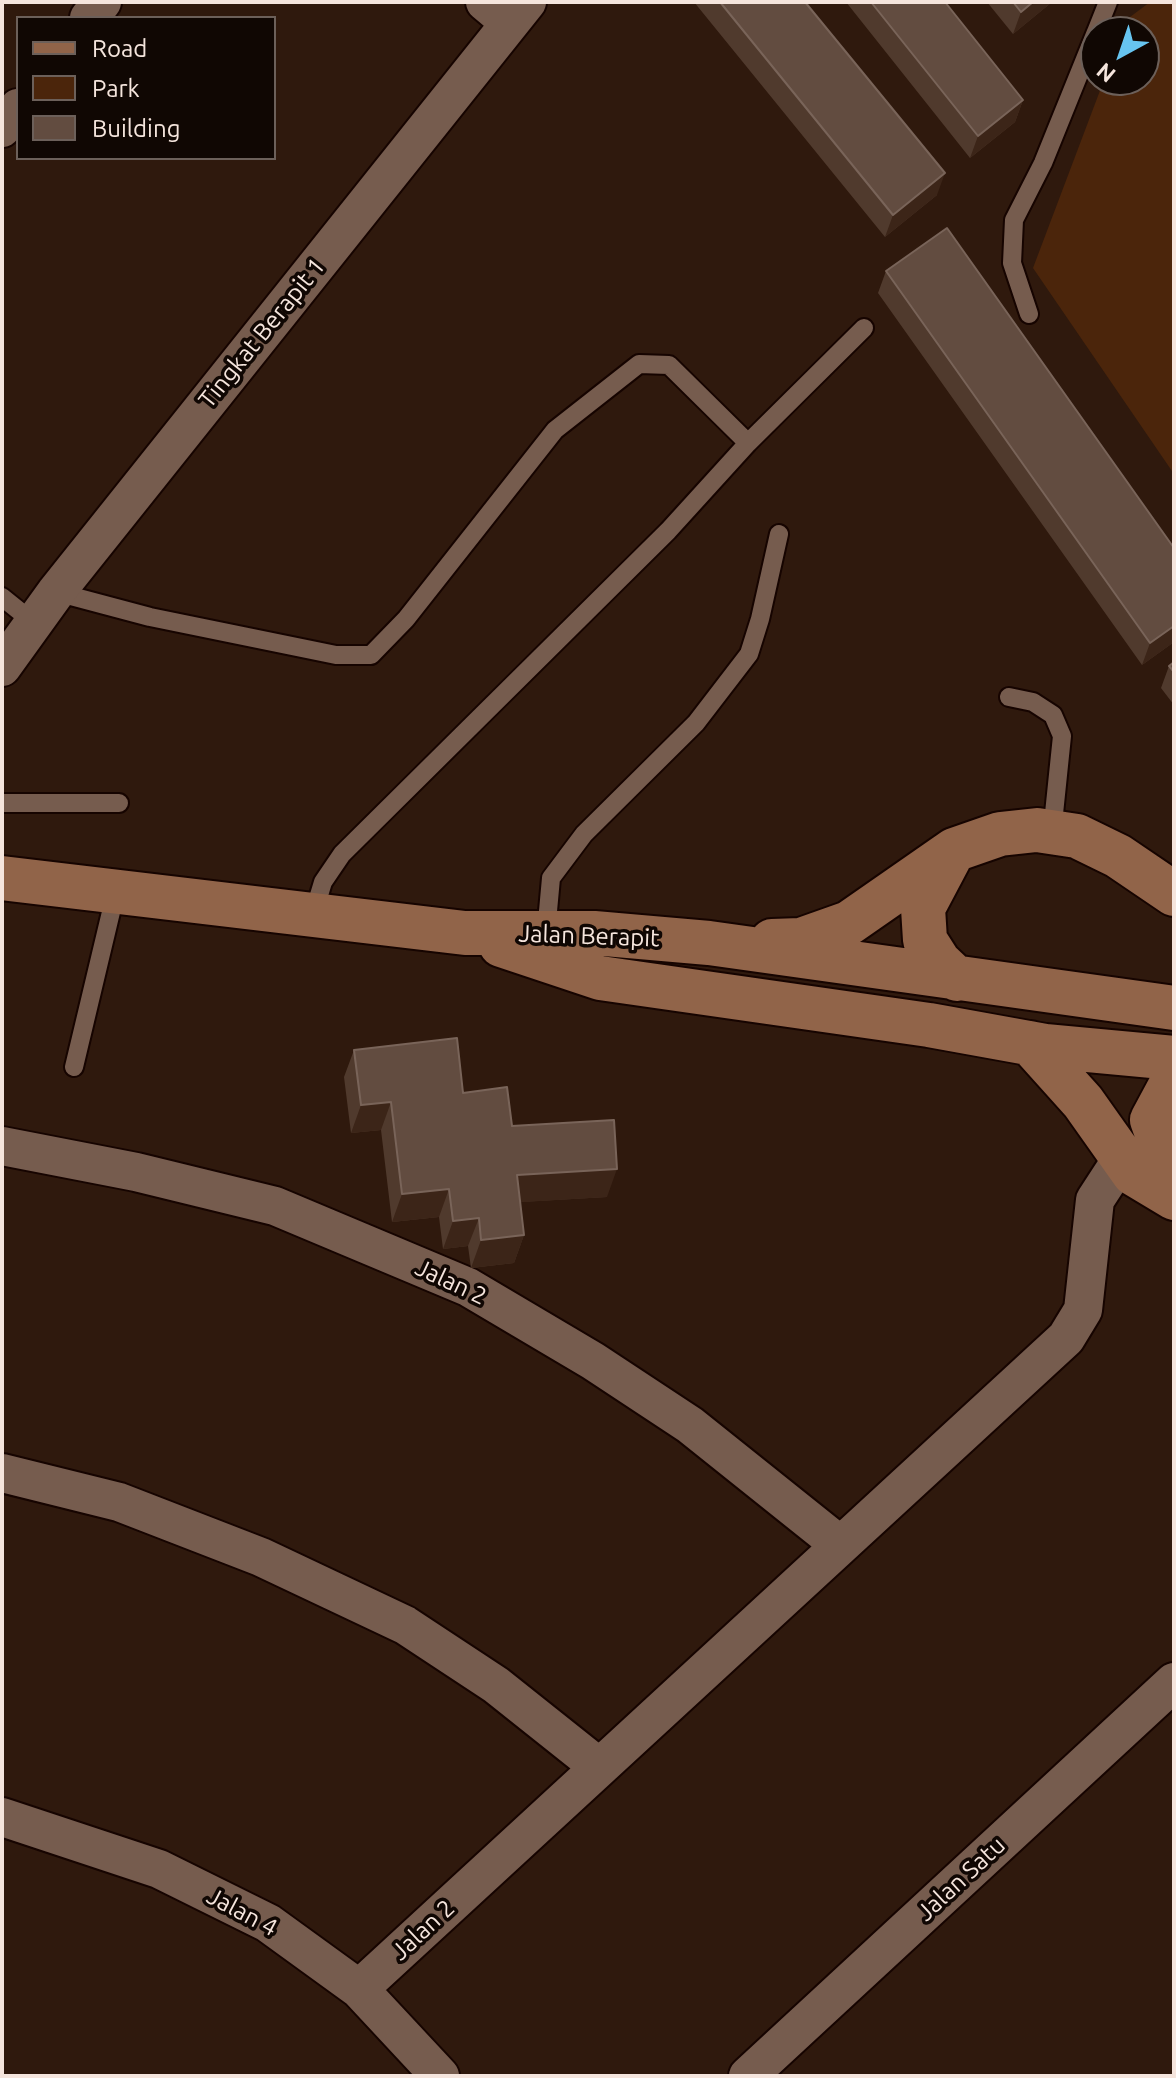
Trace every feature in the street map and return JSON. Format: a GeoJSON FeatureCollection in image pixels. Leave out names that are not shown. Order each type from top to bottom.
{"type":"FeatureCollection","features":[{"type":"Feature","properties":{"kind":"main road"},"geometry":{"type":"LineString","coordinates":[[709,943],[801,940],[849,923],[954,850],[1000,834],[1077,836],[1118,856],[1174,894]]}},
{"type":"Feature","properties":{"kind":"main road"},"geometry":{"type":"LineString","coordinates":[[954,850],[923,908],[925,940],[939,962],[957,979]]}},
{"type":"Feature","properties":{"kind":"main road","name":"Jalan Berapit"},"geometry":{"type":"LineString","coordinates":[[2,878],[465,933],[546,933],[709,943],[1174,1008]]}},
{"type":"Feature","properties":{"kind":"main road"},"geometry":{"type":"LineString","coordinates":[[465,933],[600,978],[929,1025],[1030,1043],[1174,1058]]}},
{"type":"Feature","properties":{"kind":"main road"},"geometry":{"type":"LineString","coordinates":[[1030,1043],[1083,1102],[1121,1160],[1134,1174],[1174,1198]]}},
{"type":"Feature","properties":{"kind":"main road"},"geometry":{"type":"LineString","coordinates":[[1174,1079],[1152,1120],[1165,1156],[1174,1166]]}},
{"type":"Feature","properties":{"kind":"street","name":"Tingkat Berapit 1"},"geometry":{"type":"LineString","coordinates":[[2,667],[56,592],[508,9]]}},
{"type":"Feature","properties":{"kind":"street"},"geometry":{"type":"LineString","coordinates":[[2,128],[16,110]]}},
{"type":"Feature","properties":{"kind":"street","name":"Jalan 2"},"geometry":{"type":"LineString","coordinates":[[2,1146],[136,1172],[275,1206],[468,1287],[593,1361],[690,1425],[840,1545]]}},
{"type":"Feature","properties":{"kind":"street","name":"Jalan 2"},"geometry":{"type":"LineString","coordinates":[[359,1989],[1066,1338],[1083,1310],[1095,1200],[1121,1160]]}},
{"type":"Feature","properties":{"kind":"street"},"geometry":{"type":"LineString","coordinates":[[2,1473],[119,1502],[261,1557],[405,1625],[496,1685],[599,1767]]}},
{"type":"Feature","properties":{"kind":"street","name":"Jalan Satu"},"geometry":{"type":"LineString","coordinates":[[748,2076],[1174,1682]]}},
{"type":"Feature","properties":{"kind":"street","name":"Jalan 4"},"geometry":{"type":"LineString","coordinates":[[2,1817],[159,1869],[268,1923],[359,1989],[440,2076]]}},
{"type":"Feature","properties":{"kind":"lane"},"geometry":{"type":"LineString","coordinates":[[1029,314],[1012,263],[1014,220],[1043,163],[1080,72]]}},
{"type":"Feature","properties":{"kind":"lane"},"geometry":{"type":"LineString","coordinates":[[313,915],[323,882],[342,854],[668,531],[748,443],[864,328]]}},
{"type":"Feature","properties":{"kind":"lane"},"geometry":{"type":"LineString","coordinates":[[56,592],[150,617],[336,655],[371,655],[406,619],[555,430],[639,364],[669,365],[748,443]]}},
{"type":"Feature","properties":{"kind":"lane"},"geometry":{"type":"LineString","coordinates":[[546,933],[551,878],[584,834],[696,723],[749,654],[779,534]]}},
{"type":"Feature","properties":{"kind":"lane"},"geometry":{"type":"LineString","coordinates":[[2,597],[33,622]]}},
{"type":"Feature","properties":{"kind":"lane"},"geometry":{"type":"LineString","coordinates":[[1009,697],[1033,702],[1053,715],[1062,736],[1052,833]]}},
{"type":"Feature","properties":{"kind":"lane"},"geometry":{"type":"LineString","coordinates":[[2,803],[119,803]]}},
{"type":"Feature","properties":{"kind":"lane"},"geometry":{"type":"LineString","coordinates":[[74,1067],[116,891]]}},
{"type":"Feature","properties":{"kind":"green space"},"geometry":{"type":"Polygon","coordinates":[[[1150,2],[1174,2],[1174,474],[1033,268],[1098,96],[1160,96],[1160,16],[1131,16],[1150,2]]]}},
{"type":"Feature","properties":{"kind":"building"},"geometry":{"type":"Polygon","coordinates":[[[720,2],[805,2],[945,173],[893,215],[720,2]]]}},
{"type":"Feature","properties":{"kind":"building"},"geometry":{"type":"Polygon","coordinates":[[[871,2],[945,2],[1023,100],[978,136],[871,2]]]}},
{"type":"Feature","properties":{"kind":"building"},"geometry":{"type":"Polygon","coordinates":[[[1013,2],[1033,2],[1021,12],[1013,2]]]}},
{"type":"Feature","properties":{"kind":"building"},"geometry":{"type":"Polygon","coordinates":[[[947,228],[1174,548],[1174,626],[1150,643],[886,271],[947,228]]]}},
{"type":"Feature","properties":{"kind":"building"},"geometry":{"type":"Polygon","coordinates":[[[457,1038],[463,1093],[507,1087],[512,1126],[614,1120],[617,1169],[517,1175],[524,1235],[481,1240],[479,1218],[453,1221],[449,1189],[402,1194],[391,1102],[361,1105],[354,1050],[457,1038]]]}}]}
